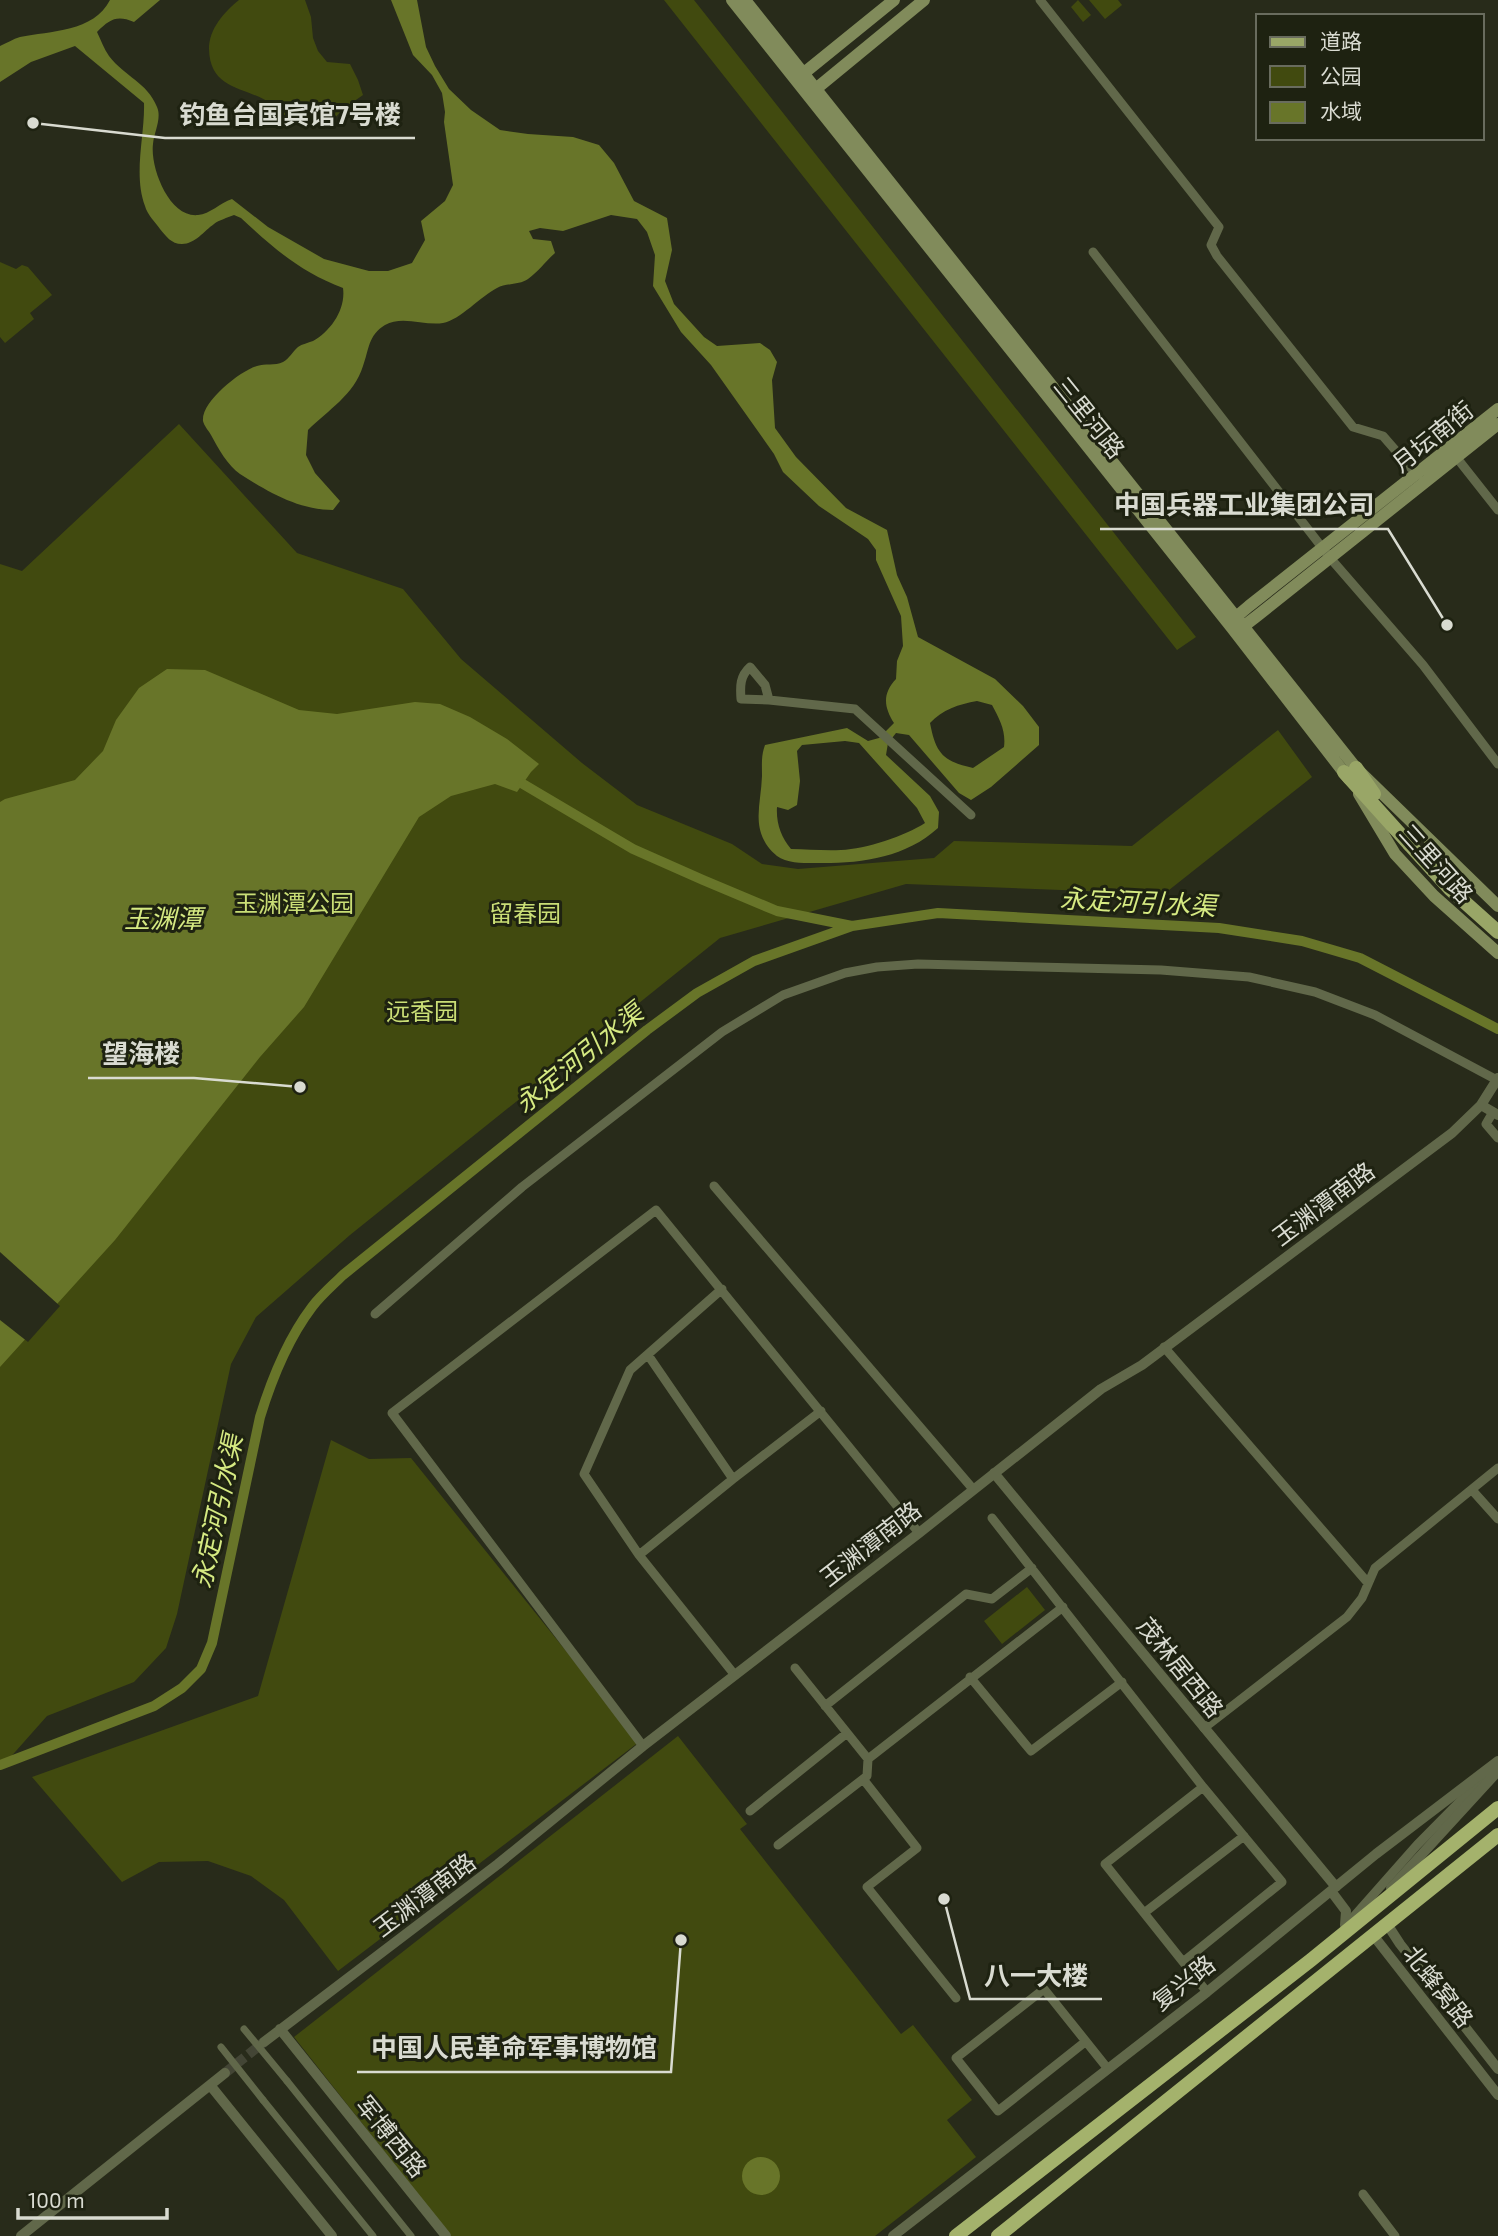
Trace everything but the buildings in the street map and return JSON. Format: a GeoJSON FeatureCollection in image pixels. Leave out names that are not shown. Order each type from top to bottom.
{"type":"FeatureCollection","features":[{"type":"Feature","properties":{"kind":"highway"},"geometry":{"type":"LineString","coordinates":[[956,2236],[1311,1959],[1498,1808]]}},
{"type":"Feature","properties":{"kind":"highway"},"geometry":{"type":"LineString","coordinates":[[998,2236],[1497,1836]]}},
{"type":"Feature","properties":{"kind":"main road","name":"三里河路"},"geometry":{"type":"LineString","coordinates":[[732,0],[811,89],[1237,624],[1350,770],[1395,854],[1434,896],[1498,953]]}},
{"type":"Feature","properties":{"kind":"main road","name":"三里河路"},"geometry":{"type":"LineString","coordinates":[[745,0],[804,73],[811,89]]}},
{"type":"Feature","properties":{"kind":"main road"},"geometry":{"type":"LineString","coordinates":[[804,73],[894,0]]}},
{"type":"Feature","properties":{"kind":"main road"},"geometry":{"type":"LineString","coordinates":[[811,89],[924,0]]}},
{"type":"Feature","properties":{"kind":"main road","name":"月坛南街"},"geometry":{"type":"LineString","coordinates":[[1237,624],[1453,454],[1498,410]]}},
{"type":"Feature","properties":{"kind":"main road","name":"月坛南街"},"geometry":{"type":"LineString","coordinates":[[1327,554],[1417,475],[1498,424]]}},
{"type":"Feature","properties":{"kind":"main road","name":"三里河路"},"geometry":{"type":"LineString","coordinates":[[1350,770],[1498,906]]}},
{"type":"Feature","properties":{"kind":"main road"},"geometry":{"type":"LineString","coordinates":[[1350,770],[1409,844],[1450,889],[1498,932]]}},
{"type":"Feature","properties":{"kind":"street"},"geometry":{"type":"LineString","coordinates":[[1040,0],[1219,227],[1211,245],[1217,256],[1353,427],[1383,436],[1417,475]]}},
{"type":"Feature","properties":{"kind":"street"},"geometry":{"type":"LineString","coordinates":[[1093,252],[1327,554],[1423,665],[1498,764]]}},
{"type":"Feature","properties":{"kind":"street"},"geometry":{"type":"LineString","coordinates":[[1453,454],[1498,510]]}},
{"type":"Feature","properties":{"kind":"street"},"geometry":{"type":"LineString","coordinates":[[769,700],[855,709],[971,815]]}},
{"type":"Feature","properties":{"kind":"street"},"geometry":{"type":"LineString","coordinates":[[374,1314],[522,1186],[722,1032],[783,995],[845,973],[918,964],[1161,970],[1249,977],[1315,992],[1375,1014],[1498,1079]]}},
{"type":"Feature","properties":{"kind":"street","name":"玉渊潭南路"},"geometry":{"type":"LineString","coordinates":[[264,2042],[499,1864],[734,1674],[919,1533],[1101,1388],[1142,1365],[1452,1133],[1481,1105],[1498,1079]]}},
{"type":"Feature","properties":{"kind":"street"},"geometry":{"type":"LineString","coordinates":[[1481,1105],[1496,1113],[1486,1124],[1498,1138]]}},
{"type":"Feature","properties":{"kind":"street"},"geometry":{"type":"LineString","coordinates":[[714,1186],[973,1489]]}},
{"type":"Feature","properties":{"kind":"street"},"geometry":{"type":"LineString","coordinates":[[643,1746],[392,1413],[656,1210],[919,1533]]}},
{"type":"Feature","properties":{"kind":"street"},"geometry":{"type":"LineString","coordinates":[[722,1289],[630,1370],[584,1474],[639,1555],[734,1674]]}},
{"type":"Feature","properties":{"kind":"street"},"geometry":{"type":"LineString","coordinates":[[1164,1347],[1368,1583]]}},
{"type":"Feature","properties":{"kind":"street"},"geometry":{"type":"LineString","coordinates":[[648,1355],[733,1479]]}},
{"type":"Feature","properties":{"kind":"street"},"geometry":{"type":"LineString","coordinates":[[639,1555],[821,1411]]}},
{"type":"Feature","properties":{"kind":"street"},"geometry":{"type":"LineString","coordinates":[[1204,1728],[1348,1617],[1362,1598],[1375,1568],[1498,1468]]}},
{"type":"Feature","properties":{"kind":"street","name":"茂林居西路"},"geometry":{"type":"LineString","coordinates":[[994,1473],[1333,1889],[1346,1911],[1345,1925]]}},
{"type":"Feature","properties":{"kind":"street"},"geometry":{"type":"LineString","coordinates":[[1472,1490],[1498,1519]]}},
{"type":"Feature","properties":{"kind":"street"},"geometry":{"type":"LineString","coordinates":[[992,1518],[1203,1787],[1282,1882],[1182,1962]]}},
{"type":"Feature","properties":{"kind":"street"},"geometry":{"type":"LineString","coordinates":[[825,1706],[967,1594],[992,1599],[1032,1568]]}},
{"type":"Feature","properties":{"kind":"street"},"geometry":{"type":"LineString","coordinates":[[868,1759],[1063,1607]]}},
{"type":"Feature","properties":{"kind":"street"},"geometry":{"type":"LineString","coordinates":[[778,1844],[867,1776],[868,1759],[795,1668]]}},
{"type":"Feature","properties":{"kind":"street"},"geometry":{"type":"LineString","coordinates":[[970,1677],[1031,1751],[1122,1682]]}},
{"type":"Feature","properties":{"kind":"street"},"geometry":{"type":"LineString","coordinates":[[750,1811],[847,1733]]}},
{"type":"Feature","properties":{"kind":"street"},"geometry":{"type":"LineString","coordinates":[[1311,1959],[1498,1761]]}},
{"type":"Feature","properties":{"kind":"street","name":"复兴路"},"geometry":{"type":"LineString","coordinates":[[893,2236],[1498,1761]]}},
{"type":"Feature","properties":{"kind":"street"},"geometry":{"type":"LineString","coordinates":[[1367,1914],[1498,1771]]}},
{"type":"Feature","properties":{"kind":"street"},"geometry":{"type":"LineString","coordinates":[[863,1779],[917,1848],[867,1887],[956,1998]]}},
{"type":"Feature","properties":{"kind":"street"},"geometry":{"type":"LineString","coordinates":[[1203,1787],[1105,1864],[1207,1992]]}},
{"type":"Feature","properties":{"kind":"street"},"geometry":{"type":"LineString","coordinates":[[1144,1913],[1244,1836]]}},
{"type":"Feature","properties":{"kind":"street","name":"北蜂窝路"},"geometry":{"type":"LineString","coordinates":[[1387,1924],[1498,2069]]}},
{"type":"Feature","properties":{"kind":"street","name":"北蜂窝路"},"geometry":{"type":"LineString","coordinates":[[1373,1936],[1498,2095]]}},
{"type":"Feature","properties":{"kind":"street"},"geometry":{"type":"LineString","coordinates":[[1387,1954],[1400,1944]]}},
{"type":"Feature","properties":{"kind":"street"},"geometry":{"type":"LineString","coordinates":[[1085,2042],[998,2110],[956,2058],[1044,1989],[1108,2069]]}},
{"type":"Feature","properties":{"kind":"street"},"geometry":{"type":"LineString","coordinates":[[244,2029],[411,2236]]}},
{"type":"Feature","properties":{"kind":"street","name":"军博西路"},"geometry":{"type":"LineString","coordinates":[[280,2029],[446,2236]]}},
{"type":"Feature","properties":{"kind":"street"},"geometry":{"type":"LineString","coordinates":[[221,2047],[373,2236]]}},
{"type":"Feature","properties":{"kind":"street"},"geometry":{"type":"LineString","coordinates":[[21,2236],[225,2073]]}},
{"type":"Feature","properties":{"kind":"street"},"geometry":{"type":"LineString","coordinates":[[210,2085],[332,2236]]}},
{"type":"Feature","properties":{"kind":"street"},"geometry":{"type":"LineString","coordinates":[[1363,2194],[1395,2236]]}},
{"type":"Feature","properties":{"kind":"green space"},"geometry":{"type":"Polygon","coordinates":[[[239,0],[305,0],[318,51],[327,62],[350,64],[363,95],[333,120],[308,113],[284,118],[274,106],[263,99],[223,81],[211,63],[210,42],[218,22],[239,0]]]}},
{"type":"Feature","properties":{"kind":"green space"},"geometry":{"type":"Polygon","coordinates":[[[664,0],[694,0],[1196,637],[1177,650],[664,0]]]}},
{"type":"Feature","properties":{"kind":"green space"},"geometry":{"type":"Polygon","coordinates":[[[1078,0],[1091,15],[1083,22],[1071,7],[1078,0]]]}},
{"type":"Feature","properties":{"kind":"green space"},"geometry":{"type":"Polygon","coordinates":[[[1089,0],[1118,0],[1122,5],[1105,19],[1089,0]]]}},
{"type":"Feature","properties":{"kind":"green space"},"geometry":{"type":"Polygon","coordinates":[[[0,262],[16,269],[22,265],[28,267],[52,295],[30,313],[34,319],[5,343],[0,337],[0,262]]]}},
{"type":"Feature","properties":{"kind":"green space","name":"玉渊潭公园"},"geometry":{"type":"Polygon","coordinates":[[[179,424],[297,553],[403,589],[461,659],[582,763],[637,805],[732,844],[762,864],[798,869],[934,858],[954,841],[1132,846],[1278,730],[1312,777],[1164,894],[906,884],[720,938],[350,1235],[256,1317],[231,1364],[177,1614],[166,1648],[134,1682],[47,1716],[0,1769],[0,564],[22,571],[179,424]]]}},
{"type":"Feature","properties":{"kind":"green space"},"geometry":{"type":"Polygon","coordinates":[[[331,1440],[369,1459],[411,1458],[639,1742],[338,1971],[284,1900],[251,1876],[208,1861],[159,1862],[122,1882],[32,1777],[258,1696],[331,1440]]]}},
{"type":"Feature","properties":{"kind":"green space"},"geometry":{"type":"Polygon","coordinates":[[[1027,1587],[1045,1610],[1002,1644],[984,1621],[1027,1587]]]}},
{"type":"Feature","properties":{"kind":"green space"},"geometry":{"type":"Polygon","coordinates":[[[678,1736],[747,1824],[740,1829],[901,2034],[913,2025],[972,2100],[947,2120],[976,2157],[875,2236],[451,2236],[294,2037],[678,1736]]]}},
{"type":"Feature","properties":{"kind":"water"},"geometry":{"type":"Polygon","coordinates":[[[110,0],[160,0],[134,22],[114,20],[97,32],[109,56],[153,98],[158,111],[153,144],[155,165],[163,189],[178,208],[188,214],[198,215],[232,199],[268,227],[324,259],[369,271],[388,271],[412,263],[425,240],[421,221],[445,201],[453,185],[442,93],[432,75],[413,55],[391,0],[417,0],[426,47],[435,66],[449,89],[471,110],[500,130],[573,137],[599,145],[614,163],[634,201],[667,218],[672,250],[665,281],[674,304],[704,337],[717,346],[760,343],[770,350],[777,362],[772,380],[775,428],[796,457],[846,508],[887,530],[897,575],[907,597],[918,637],[995,679],[1023,706],[1039,727],[1039,745],[991,787],[971,800],[959,793],[909,735],[896,733],[888,743],[886,755],[930,796],[939,812],[938,828],[910,847],[863,861],[794,862],[777,856],[768,847],[763,838],[759,818],[765,745],[847,728],[868,741],[879,738],[894,723],[886,701],[888,690],[896,679],[897,661],[903,646],[901,616],[876,560],[876,550],[868,539],[819,506],[783,472],[774,454],[711,365],[681,332],[653,286],[655,255],[647,232],[637,219],[611,215],[563,231],[540,228],[529,231],[533,239],[551,241],[555,253],[528,279],[497,288],[450,321],[436,324],[399,321],[379,329],[372,338],[359,376],[353,385],[340,401],[308,430],[306,455],[315,473],[340,501],[333,510],[308,507],[284,499],[236,471],[203,421],[208,405],[223,388],[241,374],[257,366],[283,362],[298,347],[320,337],[340,311],[343,288],[301,267],[234,215],[216,223],[191,242],[178,244],[169,239],[147,212],[142,194],[140,168],[144,103],[75,46],[31,62],[0,82],[0,46],[20,37],[82,24],[103,11],[110,0]],[[977,701],[951,708],[930,723],[935,742],[942,754],[954,762],[973,768],[1004,747],[1002,726],[992,705],[977,701]],[[845,741],[802,745],[797,751],[800,781],[797,805],[788,810],[777,807],[780,830],[791,849],[835,850],[862,847],[896,837],[925,823],[917,808],[859,743],[845,741]]]}},
{"type":"Feature","properties":{"kind":"water","name":"玉渊潭"},"geometry":{"type":"Polygon","coordinates":[[[167,669],[205,670],[299,710],[337,714],[415,702],[440,704],[470,717],[507,739],[539,764],[517,792],[495,784],[451,796],[419,817],[304,1007],[260,1057],[115,1240],[0,1367],[0,802],[75,780],[103,751],[116,720],[139,688],[167,669]]]}},
{"type":"Feature","properties":{"kind":"water"},"geometry":{"type":"Polygon","coordinates":[[[761,2157],[774,2163],[780,2176],[774,2189],[761,2195],[748,2189],[742,2176],[748,2163],[761,2157]]]}},
{"type":"Feature","properties":{"kind":"pier"},"geometry":{"type":"Polygon","coordinates":[[[0,1252],[60,1306],[28,1342],[0,1320],[0,1252]]]}},
{"type":"Feature","properties":{"kind":"waterway"},"geometry":{"type":"LineString","coordinates":[[523,784],[633,849],[703,880],[777,911],[852,926]]}},
{"type":"Feature","properties":{"kind":"waterway","name":"永定河引水渠"},"geometry":{"type":"LineString","coordinates":[[0,1765],[154,1706],[182,1688],[201,1669],[212,1643],[260,1417],[288,1346],[319,1298],[343,1275],[647,1030],[697,993],[754,961],[852,926],[938,913],[1219,928],[1302,941],[1360,958],[1498,1029]]}},
{"type":"Feature","properties":{"kind":"tunnel"},"geometry":{"type":"LineString","coordinates":[[225,2073],[264,2042]]}},
{"type":"Feature","properties":{"kind":"place","name":"钓鱼台国宾馆7号楼"},"geometry":{"type":"Point","coordinates":[33,123]}},
{"type":"Feature","properties":{"kind":"place","name":"中国兵器工业集团公司"},"geometry":{"type":"Point","coordinates":[1447,625]}},
{"type":"Feature","properties":{"kind":"place","name":"望海楼"},"geometry":{"type":"Point","coordinates":[300,1087]}},
{"type":"Feature","properties":{"kind":"place","name":"八一大楼"},"geometry":{"type":"Point","coordinates":[944,1899]}},
{"type":"Feature","properties":{"kind":"place","name":"中国人民革命军事博物馆"},"geometry":{"type":"Point","coordinates":[681,1940]}},
{"type":"Feature","properties":{"kind":"park label","name":"留春园"},"geometry":{"type":"Point","coordinates":[525,912]}},
{"type":"Feature","properties":{"kind":"park label","name":"远香园"},"geometry":{"type":"Point","coordinates":[422,1010]}}]}
